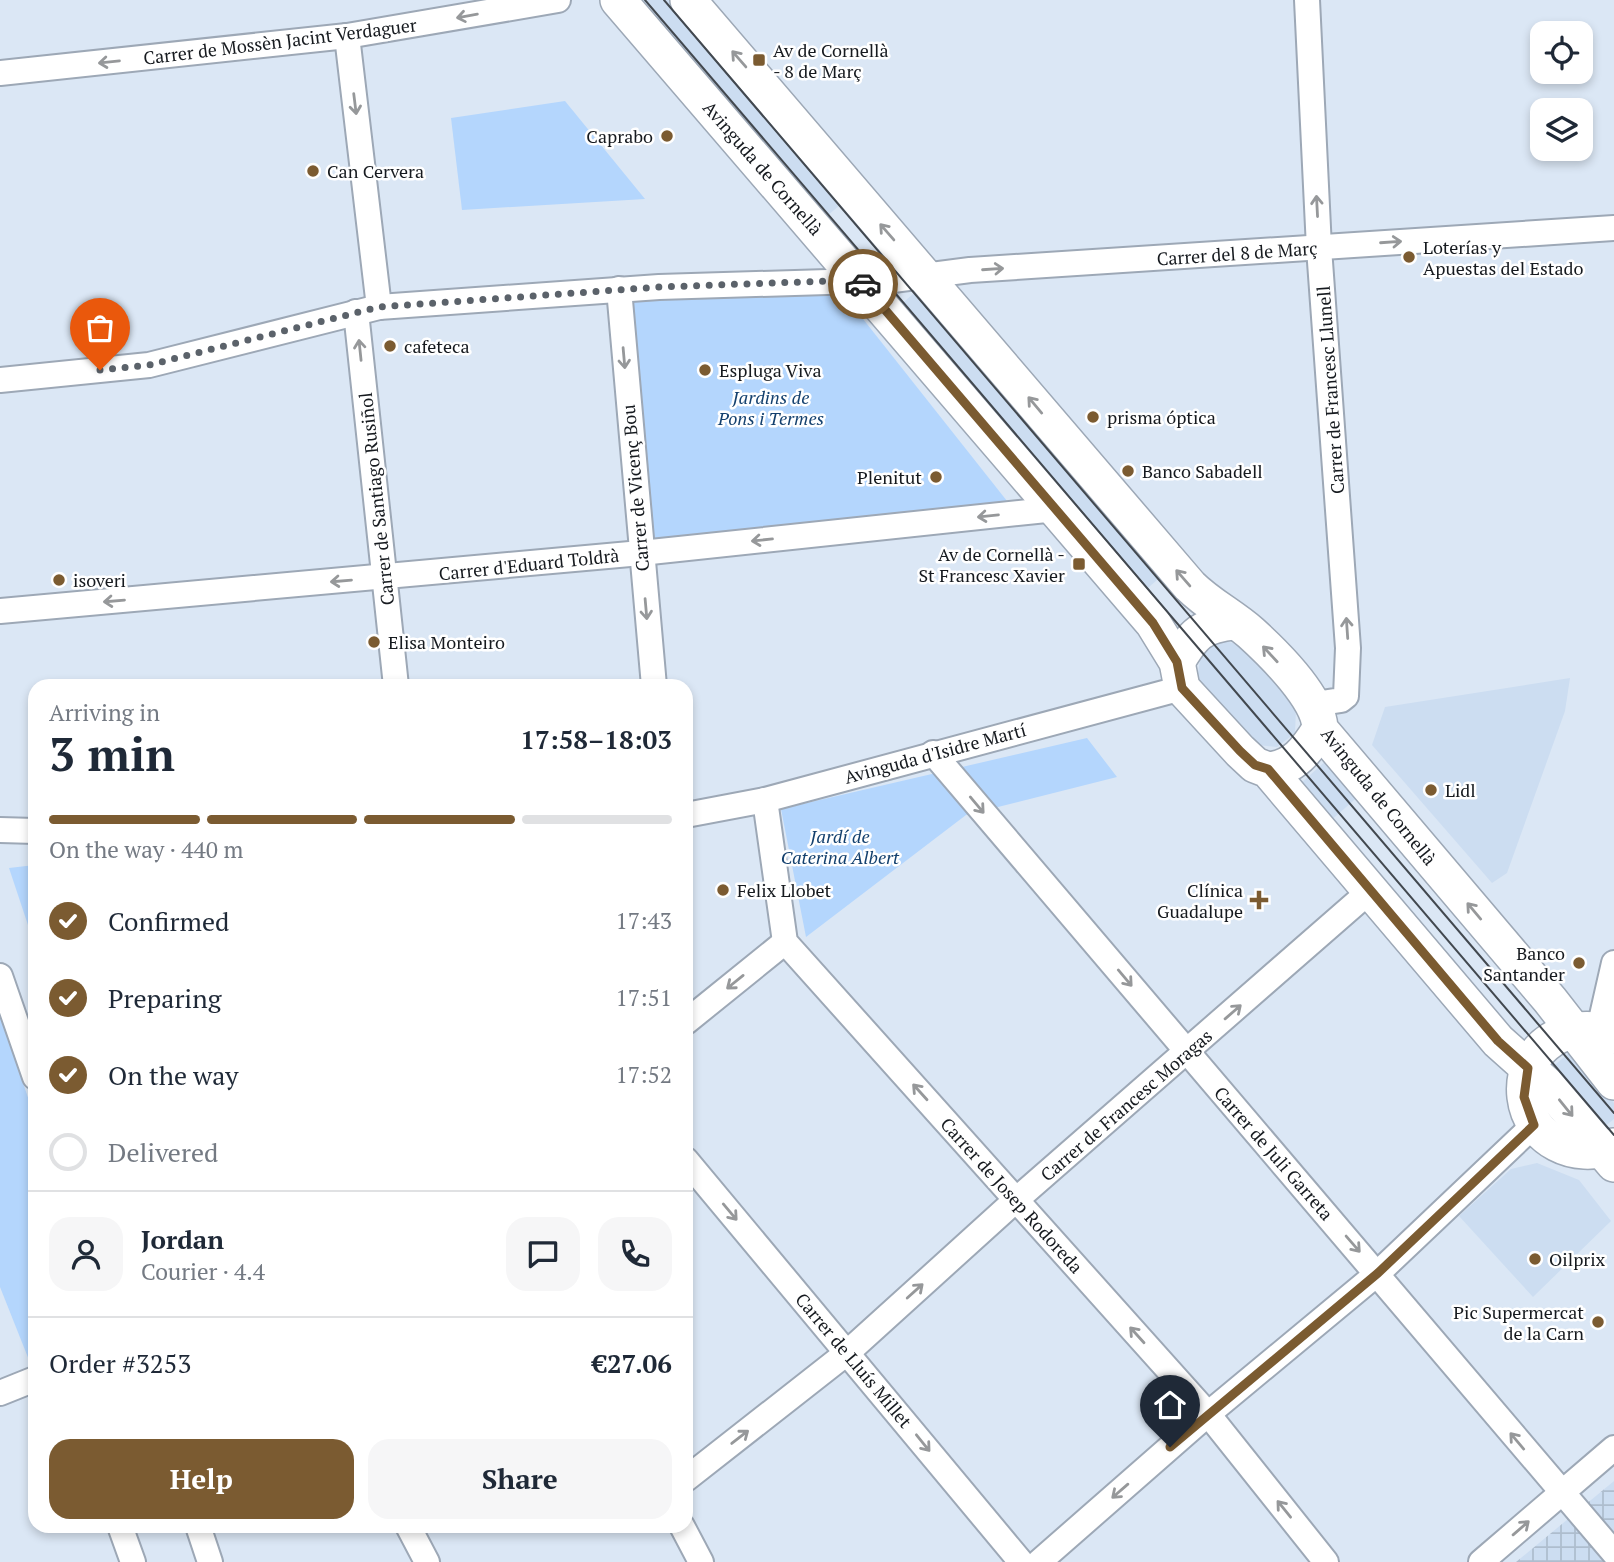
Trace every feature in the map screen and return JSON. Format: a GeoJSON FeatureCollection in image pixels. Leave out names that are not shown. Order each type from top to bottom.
{"type":"FeatureCollection","features":[{"type":"Feature","properties":{"kind":"street","name":"Carrer de Mossèn Jacint Verdaguer"},"geometry":{"type":"LineString","coordinates":[[0,74],[347,36],[558,0]]}},
{"type":"Feature","properties":{"kind":"street","name":"Avinguda de Cornellà"},"geometry":{"type":"LineString","coordinates":[[618,0],[1153,623],[1180,675],[1247,758],[1260,768],[1268,769],[1498,1041],[1546,1084],[1610,1153]]}},
{"type":"Feature","properties":{"kind":"street","name":"Avinguda de Cornellà"},"geometry":{"type":"LineString","coordinates":[[688,0],[1190,586],[1250,632],[1327,710],[1541,990],[1595,1031],[1614,1082]]}},
{"type":"Feature","properties":{"kind":"street","name":"Carrer de Francesc Llunell"},"geometry":{"type":"LineString","coordinates":[[1307,0],[1319,248],[1348,648],[1327,710]]}},
{"type":"Feature","properties":{"kind":"street","name":"Carrer de Santiago Rusiñol"},"geometry":{"type":"LineString","coordinates":[[347,36],[368,309],[384,578],[395,679]]}},
{"type":"Feature","properties":{"kind":"street","name":"Carrer del 8 de Març"},"geometry":{"type":"LineString","coordinates":[[0,380],[149,365],[368,309],[619,289],[860,280],[1614,228]]}},
{"type":"Feature","properties":{"kind":"street","name":"Carrer de Vicenç Bou"},"geometry":{"type":"LineString","coordinates":[[619,289],[653,679]]}},
{"type":"Feature","properties":{"kind":"street","name":"Carrer d'Eduard Toldrà"},"geometry":{"type":"LineString","coordinates":[[0,611],[384,578],[1056,509]]}},
{"type":"Feature","properties":{"kind":"street"},"geometry":{"type":"LineString","coordinates":[[1180,675],[1194,635],[1211,624],[1234,622]]}},
{"type":"Feature","properties":{"kind":"street","name":"Avinguda d'Isidre Martí"},"geometry":{"type":"LineString","coordinates":[[693,814],[765,800],[933,753],[1180,675]]}},
{"type":"Feature","properties":{"kind":"street"},"geometry":{"type":"LineString","coordinates":[[1268,769],[1290,765],[1309,747],[1327,710]]}},
{"type":"Feature","properties":{"kind":"street","name":"Carrer de Juli Garreta"},"geometry":{"type":"LineString","coordinates":[[933,753],[1614,1553]]}},
{"type":"Feature","properties":{"kind":"street"},"geometry":{"type":"LineString","coordinates":[[693,1016],[785,942],[765,800]]}},
{"type":"Feature","properties":{"kind":"street"},"geometry":{"type":"LineString","coordinates":[[0,830],[28,831]]}},
{"type":"Feature","properties":{"kind":"street","name":"Carrer de Francesc Moragas"},"geometry":{"type":"LineString","coordinates":[[693,1474],[848,1352],[1017,1199],[1371,890]]}},
{"type":"Feature","properties":{"kind":"street","name":"Carrer de Josep Rodoreda"},"geometry":{"type":"LineString","coordinates":[[785,942],[1208,1414],[1326,1562]]}},
{"type":"Feature","properties":{"kind":"street"},"geometry":{"type":"LineString","coordinates":[[1610,1153],[1564,1149],[1547,1139],[1534,1125],[1524,1097],[1528,1068],[1538,1051],[1553,1037],[1595,1031],[1614,962]]}},
{"type":"Feature","properties":{"kind":"street"},"geometry":{"type":"LineString","coordinates":[[0,976],[28,1057]]}},
{"type":"Feature","properties":{"kind":"street"},"geometry":{"type":"LineString","coordinates":[[1039,1562],[1208,1414],[1378,1273],[1534,1125]]}},
{"type":"Feature","properties":{"kind":"street","name":"Carrer de Lluís Millet"},"geometry":{"type":"LineString","coordinates":[[693,1168],[1021,1562]]}},
{"type":"Feature","properties":{"kind":"street"},"geometry":{"type":"LineString","coordinates":[[0,1392],[28,1382]]}},
{"type":"Feature","properties":{"kind":"street"},"geometry":{"type":"LineString","coordinates":[[1480,1562],[1614,1448]]}},
{"type":"Feature","properties":{"kind":"street"},"geometry":{"type":"LineString","coordinates":[[122,1533],[129,1561]]}},
{"type":"Feature","properties":{"kind":"street"},"geometry":{"type":"LineString","coordinates":[[200,1533],[210,1562]]}},
{"type":"Feature","properties":{"kind":"street"},"geometry":{"type":"LineString","coordinates":[[412,1533],[427,1562]]}},
{"type":"Feature","properties":{"kind":"street"},"geometry":{"type":"LineString","coordinates":[[685,1533],[699,1561]]}},
{"type":"Feature","properties":{"kind":"shaded area"},"geometry":{"type":"Polygon","coordinates":[[[634,0],[673,0],[845,201],[822,220],[634,0]]]}},
{"type":"Feature","properties":{"kind":"shaded area"},"geometry":{"type":"Polygon","coordinates":[[[920,288],[1164,574],[1142,593],[898,307],[920,288]]]}},
{"type":"Feature","properties":{"kind":"shaded area"},"geometry":{"type":"Polygon","coordinates":[[[1219,640],[1243,645],[1296,709],[1295,733],[1277,747],[1257,745],[1246,736],[1197,678],[1201,655],[1219,640]]]}},
{"type":"Feature","properties":{"kind":"shaded area"},"geometry":{"type":"Polygon","coordinates":[[[1570,678],[1565,711],[1507,873],[1492,883],[1372,745],[1385,707],[1570,678]]]}},
{"type":"Feature","properties":{"kind":"shaded area"},"geometry":{"type":"Polygon","coordinates":[[[1329,758],[1361,794],[1329,822],[1298,786],[1329,758]]]}},
{"type":"Feature","properties":{"kind":"shaded area"},"geometry":{"type":"Polygon","coordinates":[[[1570,1052],[1614,1103],[1614,1119],[1600,1130],[1548,1071],[1570,1052]]]}},
{"type":"Feature","properties":{"kind":"shaded area","name":"Oilprix"},"geometry":{"type":"Polygon","coordinates":[[[1537,1163],[1579,1180],[1611,1221],[1533,1297],[1459,1216],[1511,1169],[1537,1163]]]}},
{"type":"Feature","properties":{"kind":"shaded area"},"geometry":{"type":"Polygon","coordinates":[[[1614,1481],[1614,1562],[1516,1562],[1614,1481]]]}},
{"type":"Feature","properties":{"kind":"green space"},"geometry":{"type":"Polygon","coordinates":[[[565,101],[645,199],[462,210],[451,118],[565,101]]]}},
{"type":"Feature","properties":{"kind":"green space","name":"Jardins de Pons i Termes"},"geometry":{"type":"Polygon","coordinates":[[[833,281],[1007,501],[647,542],[626,300],[833,281]]]}},
{"type":"Feature","properties":{"kind":"green space","name":"Jardí de Caterina Albert"},"geometry":{"type":"Polygon","coordinates":[[[1087,738],[1117,777],[966,815],[806,937],[781,809],[1087,738]]]}},
{"type":"Feature","properties":{"kind":"green space"},"geometry":{"type":"Polygon","coordinates":[[[28,866],[28,925],[9,868],[28,866]]]}},
{"type":"Feature","properties":{"kind":"green space"},"geometry":{"type":"Polygon","coordinates":[[[0,1016],[28,1098],[28,1357],[0,1287],[0,1016]]]}},
{"type":"Feature","properties":{"kind":"tram line"},"geometry":{"type":"LineString","coordinates":[[645,0],[1614,1135]]}},
{"type":"Feature","properties":{"kind":"tram line"},"geometry":{"type":"LineString","coordinates":[[664,0],[1614,1113]]}},
{"type":"Feature","properties":{"kind":"way so far"},"geometry":{"type":"LineString","coordinates":[[100,370],[149,365],[379,307],[659,287],[860,280],[863,284]]}},
{"type":"Feature","properties":{"kind":"place","name":"Av de Cornellà - 8 de Març"},"geometry":{"type":"Point","coordinates":[759,60]}},
{"type":"Feature","properties":{"kind":"place","name":"Caprabo"},"geometry":{"type":"Point","coordinates":[667,136]}},
{"type":"Feature","properties":{"kind":"place","name":"Can Cervera"},"geometry":{"type":"Point","coordinates":[313,171]}},
{"type":"Feature","properties":{"kind":"place","name":"Loterías y Apuestas del Estado"},"geometry":{"type":"Point","coordinates":[1409,257]}},
{"type":"Feature","properties":{"kind":"place","name":"cafeteca"},"geometry":{"type":"Point","coordinates":[390,346]}},
{"type":"Feature","properties":{"kind":"place","name":"Espluga Viva"},"geometry":{"type":"Point","coordinates":[705,370]}},
{"type":"Feature","properties":{"kind":"place","name":"prisma óptica"},"geometry":{"type":"Point","coordinates":[1093,417]}},
{"type":"Feature","properties":{"kind":"place","name":"Banco Sabadell"},"geometry":{"type":"Point","coordinates":[1128,471]}},
{"type":"Feature","properties":{"kind":"place","name":"Plenitut"},"geometry":{"type":"Point","coordinates":[936,477]}},
{"type":"Feature","properties":{"kind":"place","name":"Av de Cornellà - St Francesc Xavier"},"geometry":{"type":"Point","coordinates":[1079,564]}},
{"type":"Feature","properties":{"kind":"place","name":"isoveri"},"geometry":{"type":"Point","coordinates":[59,580]}},
{"type":"Feature","properties":{"kind":"place","name":"Elisa Monteiro"},"geometry":{"type":"Point","coordinates":[374,642]}},
{"type":"Feature","properties":{"kind":"place","name":"Lidl"},"geometry":{"type":"Point","coordinates":[1431,790]}},
{"type":"Feature","properties":{"kind":"place","name":"Felix Llobet"},"geometry":{"type":"Point","coordinates":[723,890]}},
{"type":"Feature","properties":{"kind":"place","name":"Clínica Guadalupe"},"geometry":{"type":"Point","coordinates":[1259,900]}},
{"type":"Feature","properties":{"kind":"place","name":"Banco Santander"},"geometry":{"type":"Point","coordinates":[1579,963]}},
{"type":"Feature","properties":{"kind":"place","name":"Oilprix"},"geometry":{"type":"Point","coordinates":[1535,1259]}},
{"type":"Feature","properties":{"kind":"place","name":"Pic Supermercat de la Carn"},"geometry":{"type":"Point","coordinates":[1598,1322]}},
{"type":"Feature","properties":{"kind":"route"},"geometry":{"type":"LineString","coordinates":[[863,284],[1153,623],[1167,641],[1177,662],[1182,688],[1240,751],[1255,765],[1268,769],[1498,1041],[1528,1068],[1524,1097],[1534,1125],[1378,1273],[1170,1447]]}}]}
